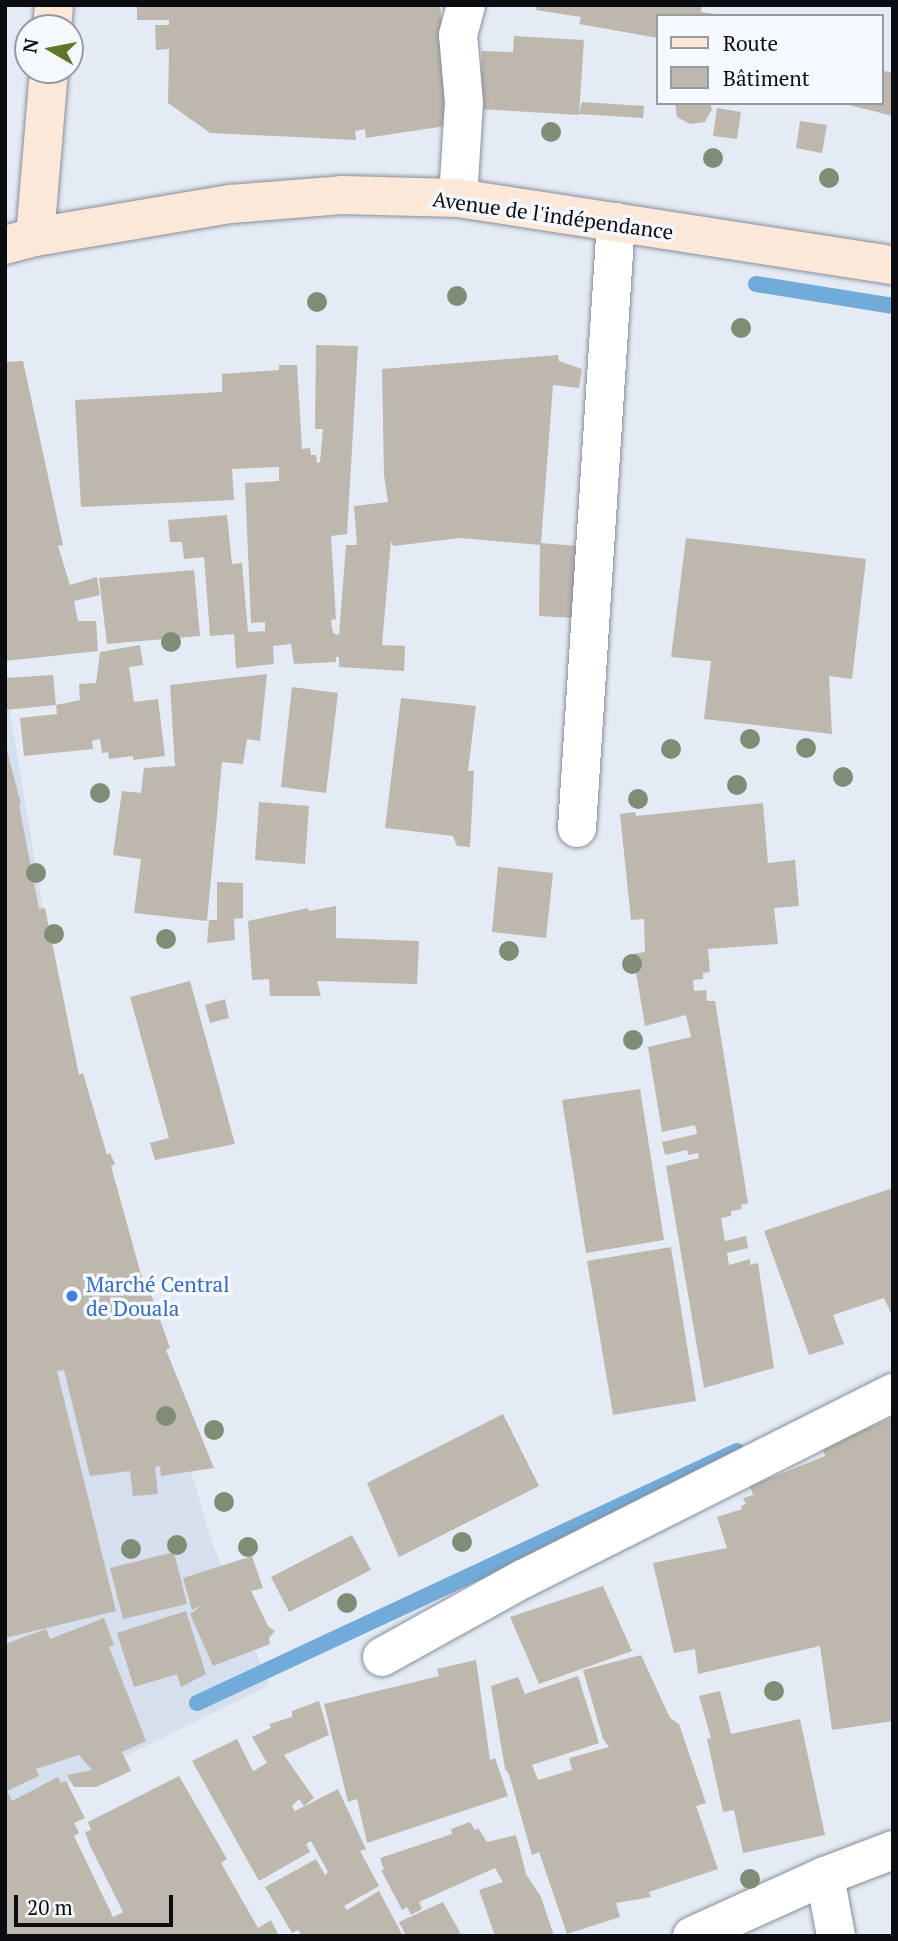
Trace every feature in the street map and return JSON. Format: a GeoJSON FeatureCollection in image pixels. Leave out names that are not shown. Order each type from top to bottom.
{"type":"FeatureCollection","features":[{"type":"Feature","properties":{"kind":"main road"},"geometry":{"type":"LineString","coordinates":[[20,241],[47,84]]}},
{"type":"Feature","properties":{"kind":"main road","name":"Avenue de l'indépendance"},"geometry":{"type":"LineString","coordinates":[[20,241],[231,204],[342,195],[458,198],[893,265]]}},
{"type":"Feature","properties":{"kind":"street"},"geometry":{"type":"LineString","coordinates":[[458,198],[464,103],[458,35],[466,5]]}},
{"type":"Feature","properties":{"kind":"street"},"geometry":{"type":"LineString","coordinates":[[577,828],[616,222]]}},
{"type":"Feature","properties":{"kind":"street"},"geometry":{"type":"LineString","coordinates":[[382,1657],[523,1580],[893,1393]]}},
{"type":"Feature","properties":{"kind":"street"},"geometry":{"type":"LineString","coordinates":[[692,1936],[825,1876],[893,1850]]}},
{"type":"Feature","properties":{"kind":"street"},"geometry":{"type":"LineString","coordinates":[[825,1876],[836,1936]]}},
{"type":"Feature","properties":{"kind":"shaded area","name":"Marché Central de Douala"},"geometry":{"type":"Polygon","coordinates":[[[5,683],[67,1051],[212,1542],[269,1685],[33,1802],[5,1936],[5,683]]]}},
{"type":"Feature","properties":{"kind":"building"},"geometry":{"type":"Polygon","coordinates":[[[137,5],[440,5],[452,125],[366,138],[365,129],[355,131],[356,140],[210,133],[168,103],[169,49],[156,50],[155,25],[169,25],[169,20],[137,20],[137,5]]]}},
{"type":"Feature","properties":{"kind":"building"},"geometry":{"type":"Polygon","coordinates":[[[537,5],[702,5],[701,12],[715,14],[656,14],[656,38],[579,24],[581,17],[536,10],[537,5]]]}},
{"type":"Feature","properties":{"kind":"building"},"geometry":{"type":"Polygon","coordinates":[[[514,36],[584,40],[579,115],[480,109],[482,51],[513,52],[514,36]]]}},
{"type":"Feature","properties":{"kind":"building"},"geometry":{"type":"Polygon","coordinates":[[[884,71],[893,72],[893,116],[849,105],[884,105],[884,71]]]}},
{"type":"Feature","properties":{"kind":"building"},"geometry":{"type":"Polygon","coordinates":[[[582,102],[644,106],[643,118],[579,114],[582,102]]]}},
{"type":"Feature","properties":{"kind":"building"},"geometry":{"type":"Polygon","coordinates":[[[675,105],[711,105],[712,109],[705,122],[690,124],[677,117],[675,105]]]}},
{"type":"Feature","properties":{"kind":"building"},"geometry":{"type":"Polygon","coordinates":[[[717,108],[741,112],[737,139],[713,136],[717,108]]]}},
{"type":"Feature","properties":{"kind":"building"},"geometry":{"type":"Polygon","coordinates":[[[800,121],[827,125],[822,153],[796,148],[800,121]]]}},
{"type":"Feature","properties":{"kind":"building"},"geometry":{"type":"Polygon","coordinates":[[[316,345],[358,346],[347,534],[331,536],[336,619],[331,620],[333,633],[339,635],[346,545],[357,545],[354,506],[388,502],[384,475],[382,369],[558,355],[559,361],[582,369],[579,388],[553,385],[541,543],[577,546],[574,618],[539,616],[540,545],[460,538],[393,546],[391,541],[382,645],[405,646],[404,671],[339,667],[339,657],[336,657],[336,662],[294,664],[291,644],[273,646],[274,664],[236,668],[234,634],[210,636],[204,557],[184,559],[182,542],[170,542],[168,520],[227,515],[232,564],[242,563],[248,632],[265,631],[265,622],[251,623],[245,483],[279,481],[279,467],[232,469],[234,500],[81,507],[75,400],[222,392],[222,374],[279,370],[279,365],[297,365],[302,449],[310,448],[311,455],[316,455],[317,463],[320,462],[323,429],[315,429],[316,345]]]}},
{"type":"Feature","properties":{"kind":"building"},"geometry":{"type":"Polygon","coordinates":[[[23,361],[63,545],[58,546],[70,585],[97,577],[100,595],[74,601],[78,621],[96,621],[98,651],[5,661],[5,362],[23,361]]]}},
{"type":"Feature","properties":{"kind":"building"},"geometry":{"type":"Polygon","coordinates":[[[686,538],[866,559],[852,679],[829,676],[832,734],[704,719],[711,661],[671,657],[686,538]]]}},
{"type":"Feature","properties":{"kind":"building"},"geometry":{"type":"Polygon","coordinates":[[[194,570],[200,636],[107,644],[99,578],[194,570]]]}},
{"type":"Feature","properties":{"kind":"building"},"geometry":{"type":"Polygon","coordinates":[[[140,645],[143,665],[129,667],[134,702],[158,699],[165,756],[133,760],[133,756],[109,759],[108,752],[102,753],[100,739],[92,741],[93,749],[24,756],[20,718],[57,714],[56,705],[80,700],[79,684],[96,683],[100,652],[140,645]]]}},
{"type":"Feature","properties":{"kind":"building"},"geometry":{"type":"Polygon","coordinates":[[[267,674],[260,741],[247,739],[243,764],[222,762],[207,921],[134,913],[141,859],[113,855],[122,791],[141,793],[144,768],[175,766],[170,685],[267,674]]]}},
{"type":"Feature","properties":{"kind":"building"},"geometry":{"type":"Polygon","coordinates":[[[53,675],[56,705],[5,710],[5,678],[53,675]]]}},
{"type":"Feature","properties":{"kind":"building"},"geometry":{"type":"Polygon","coordinates":[[[292,687],[338,693],[326,793],[281,787],[292,687]]]}},
{"type":"Feature","properties":{"kind":"building"},"geometry":{"type":"Polygon","coordinates":[[[401,698],[476,706],[468,771],[474,771],[470,847],[457,846],[453,836],[385,828],[401,698]]]}},
{"type":"Feature","properties":{"kind":"building"},"geometry":{"type":"Polygon","coordinates":[[[6,747],[21,804],[19,805],[39,909],[45,908],[79,1075],[83,1073],[107,1155],[110,1153],[115,1164],[111,1166],[145,1289],[149,1288],[170,1348],[166,1350],[214,1468],[161,1476],[160,1466],[155,1467],[158,1494],[133,1496],[130,1471],[90,1476],[64,1370],[57,1371],[116,1611],[5,1638],[6,747]]]}},
{"type":"Feature","properties":{"kind":"building"},"geometry":{"type":"Polygon","coordinates":[[[259,802],[309,806],[305,864],[255,860],[259,802]]]}},
{"type":"Feature","properties":{"kind":"building"},"geometry":{"type":"Polygon","coordinates":[[[763,803],[768,863],[795,860],[799,906],[774,908],[778,944],[708,949],[710,972],[703,973],[703,979],[693,980],[694,991],[706,990],[707,1001],[715,1001],[748,1203],[741,1205],[742,1209],[731,1211],[731,1216],[721,1218],[725,1241],[746,1236],[748,1248],[727,1253],[729,1265],[750,1259],[750,1265],[758,1263],[774,1368],[704,1388],[666,1166],[699,1158],[698,1153],[688,1155],[687,1150],[665,1155],[662,1142],[697,1134],[695,1125],[662,1132],[648,1047],[691,1037],[686,1015],[645,1026],[633,954],[645,952],[644,919],[631,920],[620,814],[635,812],[636,816],[763,803]]]}},
{"type":"Feature","properties":{"kind":"building"},"geometry":{"type":"Polygon","coordinates":[[[498,867],[553,873],[546,938],[492,932],[498,867]]]}},
{"type":"Feature","properties":{"kind":"building"},"geometry":{"type":"Polygon","coordinates":[[[217,882],[243,883],[243,918],[234,919],[235,940],[207,943],[209,920],[217,920],[217,882]]]}},
{"type":"Feature","properties":{"kind":"building"},"geometry":{"type":"Polygon","coordinates":[[[336,906],[336,938],[419,941],[417,984],[317,981],[321,996],[270,996],[269,979],[252,980],[248,921],[308,908],[309,911],[336,906]]]}},
{"type":"Feature","properties":{"kind":"building"},"geometry":{"type":"Polygon","coordinates":[[[190,981],[235,1144],[155,1160],[150,1143],[169,1138],[130,997],[190,981]]]}},
{"type":"Feature","properties":{"kind":"building"},"geometry":{"type":"Polygon","coordinates":[[[225,999],[229,1018],[210,1023],[205,1005],[225,999]]]}},
{"type":"Feature","properties":{"kind":"building"},"geometry":{"type":"Polygon","coordinates":[[[640,1089],[664,1240],[586,1253],[562,1100],[640,1089]]]}},
{"type":"Feature","properties":{"kind":"building"},"geometry":{"type":"Polygon","coordinates":[[[893,1188],[893,1318],[884,1298],[833,1315],[844,1344],[809,1355],[764,1231],[893,1188]]]}},
{"type":"Feature","properties":{"kind":"building"},"geometry":{"type":"Polygon","coordinates":[[[671,1247],[696,1401],[613,1415],[587,1261],[671,1247]]]}},
{"type":"Feature","properties":{"kind":"building"},"geometry":{"type":"Polygon","coordinates":[[[503,1414],[539,1486],[399,1557],[367,1483],[503,1414]]]}},
{"type":"Feature","properties":{"kind":"building"},"geometry":{"type":"Polygon","coordinates":[[[893,1418],[893,1721],[832,1730],[820,1646],[698,1674],[695,1649],[674,1653],[653,1563],[727,1548],[717,1517],[742,1509],[741,1506],[746,1504],[743,1498],[753,1495],[750,1486],[825,1456],[822,1446],[893,1418]]]}},
{"type":"Feature","properties":{"kind":"building"},"geometry":{"type":"Polygon","coordinates":[[[352,1535],[371,1570],[289,1612],[271,1577],[352,1535]]]}},
{"type":"Feature","properties":{"kind":"building"},"geometry":{"type":"Polygon","coordinates":[[[174,1552],[187,1604],[123,1619],[110,1568],[174,1552]]]}},
{"type":"Feature","properties":{"kind":"building"},"geometry":{"type":"Polygon","coordinates":[[[252,1556],[263,1588],[251,1591],[268,1626],[275,1631],[269,1638],[270,1644],[213,1666],[190,1614],[203,1605],[192,1610],[183,1578],[252,1556]]]}},
{"type":"Feature","properties":{"kind":"building"},"geometry":{"type":"Polygon","coordinates":[[[603,1586],[632,1651],[539,1684],[510,1617],[603,1586]]]}},
{"type":"Feature","properties":{"kind":"building"},"geometry":{"type":"Polygon","coordinates":[[[186,1611],[206,1674],[181,1687],[177,1674],[134,1687],[117,1633],[186,1611]]]}},
{"type":"Feature","properties":{"kind":"building"},"geometry":{"type":"Polygon","coordinates":[[[104,1618],[114,1645],[109,1647],[146,1741],[122,1752],[131,1771],[96,1787],[74,1787],[67,1775],[92,1770],[79,1755],[36,1769],[39,1776],[7,1791],[12,1801],[58,1777],[61,1783],[66,1781],[85,1818],[74,1823],[79,1833],[74,1836],[113,1917],[123,1912],[90,1846],[85,1832],[91,1830],[88,1822],[179,1776],[227,1859],[221,1863],[258,1928],[271,1920],[279,1936],[5,1936],[5,1644],[46,1629],[50,1639],[104,1618]]]}},
{"type":"Feature","properties":{"kind":"building"},"geometry":{"type":"Polygon","coordinates":[[[641,1655],[670,1718],[679,1724],[706,1803],[696,1806],[718,1869],[649,1892],[651,1897],[616,1903],[620,1917],[567,1934],[539,1852],[532,1855],[509,1774],[505,1769],[491,1686],[518,1677],[525,1694],[578,1676],[599,1743],[532,1765],[538,1780],[572,1770],[569,1758],[609,1747],[603,1739],[583,1670],[641,1655]]]}},
{"type":"Feature","properties":{"kind":"building"},"geometry":{"type":"Polygon","coordinates":[[[476,1660],[490,1760],[495,1758],[508,1796],[367,1843],[357,1799],[348,1802],[324,1704],[439,1676],[437,1669],[476,1660]]]}},
{"type":"Feature","properties":{"kind":"building"},"geometry":{"type":"Polygon","coordinates":[[[720,1691],[731,1734],[800,1719],[825,1835],[743,1853],[734,1810],[723,1812],[707,1739],[711,1738],[699,1696],[720,1691]]]}},
{"type":"Feature","properties":{"kind":"building"},"geometry":{"type":"Polygon","coordinates":[[[319,1701],[329,1735],[284,1755],[314,1798],[304,1806],[299,1799],[292,1806],[303,1825],[295,1811],[338,1789],[366,1849],[360,1851],[379,1886],[344,1906],[347,1910],[379,1891],[403,1936],[302,1936],[298,1930],[292,1933],[265,1887],[316,1859],[325,1875],[328,1872],[311,1841],[306,1844],[310,1852],[259,1881],[192,1761],[237,1739],[253,1771],[267,1763],[252,1737],[271,1728],[269,1724],[292,1717],[292,1711],[319,1701]]]}},
{"type":"Feature","properties":{"kind":"building"},"geometry":{"type":"Polygon","coordinates":[[[470,1822],[475,1830],[478,1828],[487,1842],[516,1835],[526,1874],[541,1897],[554,1936],[495,1936],[479,1890],[503,1882],[495,1868],[419,1902],[422,1909],[411,1915],[407,1907],[402,1910],[381,1870],[384,1870],[380,1858],[452,1834],[451,1829],[470,1822]]]}},
{"type":"Feature","properties":{"kind":"building"},"geometry":{"type":"Polygon","coordinates":[[[443,1902],[462,1936],[406,1936],[399,1922],[443,1902]]]}},
{"type":"Feature","properties":{"kind":"waterway"},"geometry":{"type":"LineString","coordinates":[[756,284],[893,306]]}},
{"type":"Feature","properties":{"kind":"waterway"},"geometry":{"type":"LineString","coordinates":[[197,1703],[737,1451]]}},
{"type":"Feature","properties":{"kind":"place","name":"Marché Central de Douala"},"geometry":{"type":"Point","coordinates":[72,1296]}}]}
